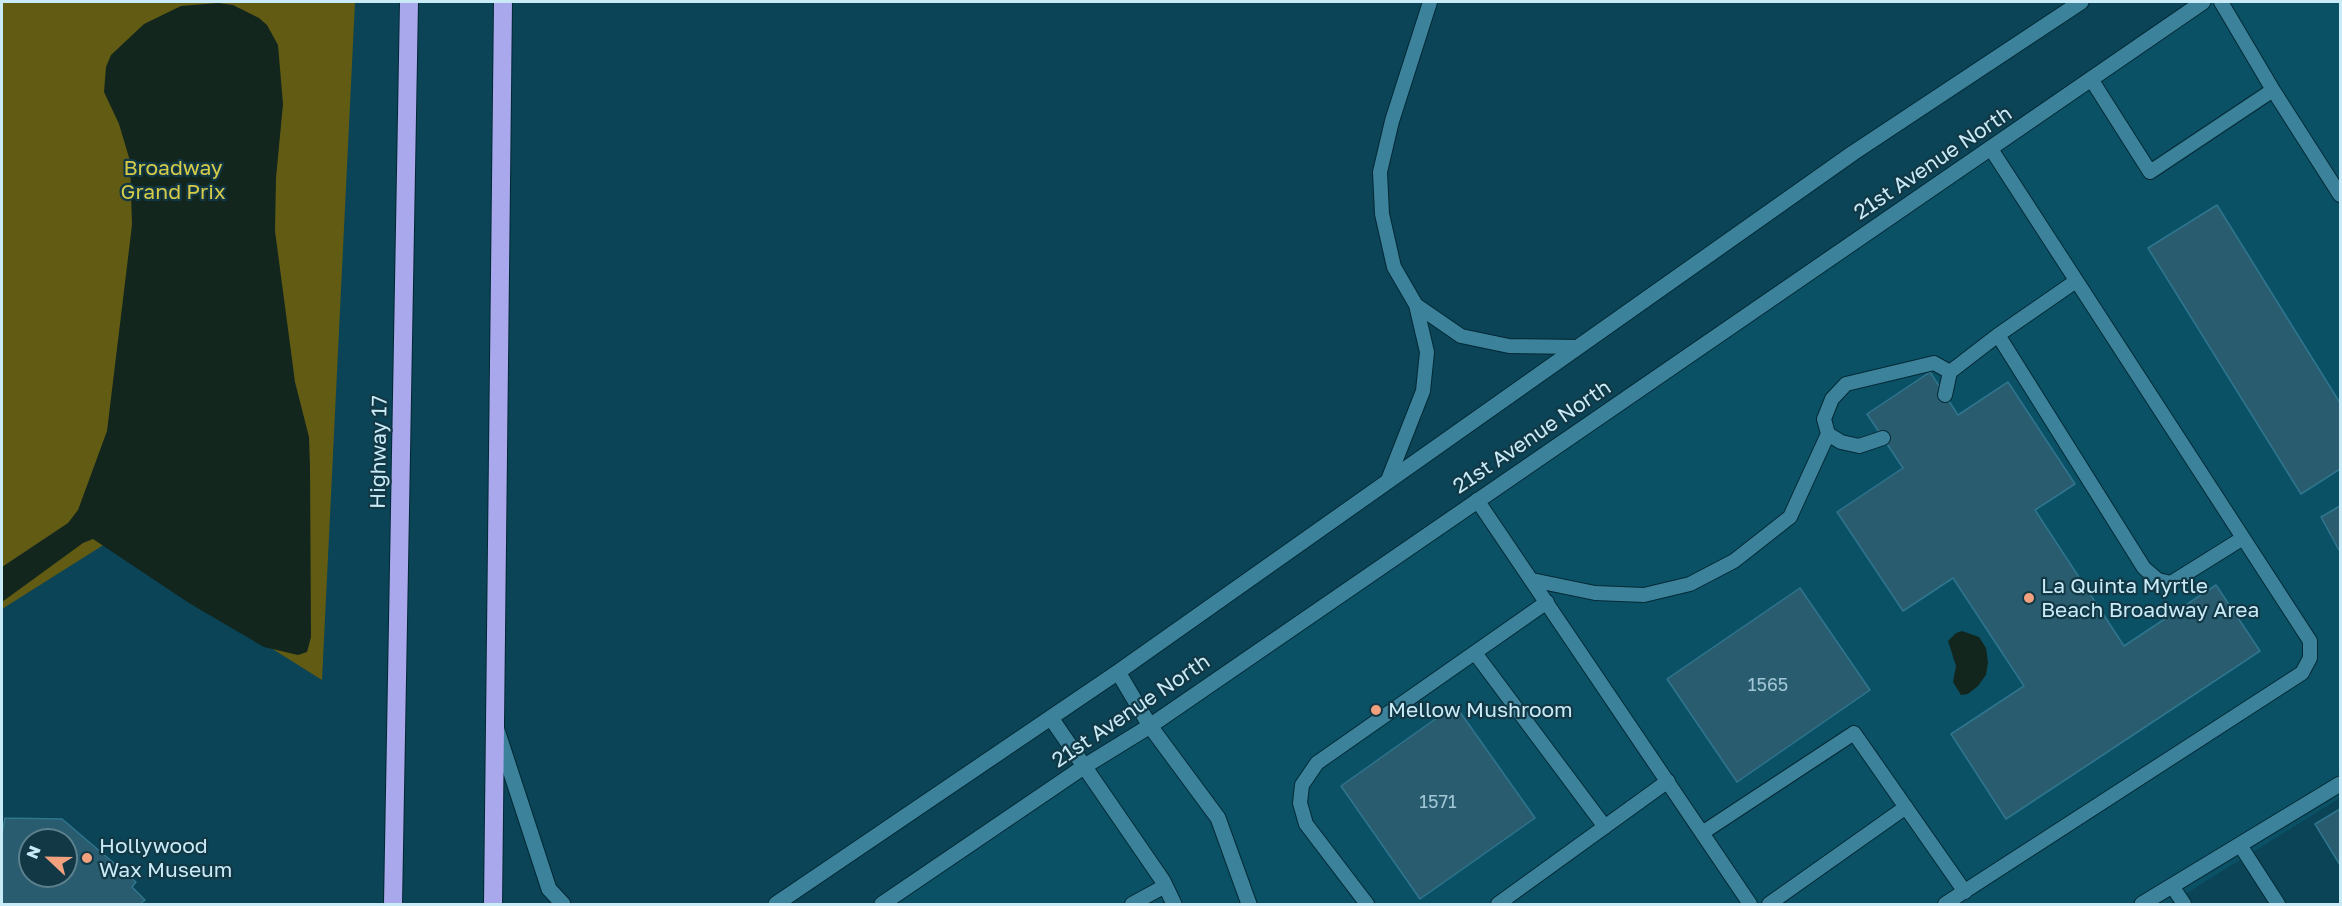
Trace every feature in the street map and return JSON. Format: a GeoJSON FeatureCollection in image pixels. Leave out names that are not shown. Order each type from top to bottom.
{"type":"FeatureCollection","features":[{"type":"Feature","properties":{"kind":"highway","name":"Highway 17"},"geometry":{"type":"LineString","coordinates":[[393,904],[409,2]]}},
{"type":"Feature","properties":{"kind":"highway"},"geometry":{"type":"LineString","coordinates":[[493,904],[503,2]]}},
{"type":"Feature","properties":{"kind":"main road","name":"21st Avenue North"},"geometry":{"type":"LineString","coordinates":[[776,904],[1118,672],[1853,153],[2081,2]]}},
{"type":"Feature","properties":{"kind":"main road","name":"21st Avenue North"},"geometry":{"type":"LineString","coordinates":[[882,904],[1085,766],[1150,726],[2203,2]]}},
{"type":"Feature","properties":{"kind":"main road"},"geometry":{"type":"LineString","coordinates":[[1118,672],[1150,726],[1218,818],[1249,904]]}},
{"type":"Feature","properties":{"kind":"main road"},"geometry":{"type":"LineString","coordinates":[[1050,718],[1085,766],[1165,886],[1174,904]]}},
{"type":"Feature","properties":{"kind":"main road"},"geometry":{"type":"LineString","coordinates":[[495,723],[549,889],[563,904]]}},
{"type":"Feature","properties":{"kind":"main road"},"geometry":{"type":"LineString","coordinates":[[2142,904],[2340,784]]}},
{"type":"Feature","properties":{"kind":"lane"},"geometry":{"type":"LineString","coordinates":[[1388,480],[1423,391],[1427,352],[1416,305],[1394,267],[1382,214],[1380,172],[1392,121],[1430,2]]}},
{"type":"Feature","properties":{"kind":"lane"},"geometry":{"type":"LineString","coordinates":[[2221,2],[2273,90],[2340,195]]}},
{"type":"Feature","properties":{"kind":"lane"},"geometry":{"type":"LineString","coordinates":[[2091,79],[2150,172],[2273,90]]}},
{"type":"Feature","properties":{"kind":"lane"},"geometry":{"type":"LineString","coordinates":[[1945,904],[2302,673],[2310,658],[2310,641],[1991,149]]}},
{"type":"Feature","properties":{"kind":"lane"},"geometry":{"type":"LineString","coordinates":[[1945,395],[1950,372],[1998,335],[2076,281]]}},
{"type":"Feature","properties":{"kind":"lane"},"geometry":{"type":"LineString","coordinates":[[1416,305],[1461,336],[1509,346],[1578,347]]}},
{"type":"Feature","properties":{"kind":"lane"},"geometry":{"type":"LineString","coordinates":[[1998,335],[2144,568],[2158,580],[2170,583],[2243,538]]}},
{"type":"Feature","properties":{"kind":"lane"},"geometry":{"type":"LineString","coordinates":[[1532,580],[1595,593],[1644,595],[1690,584],[1734,561],[1790,517],[1828,434],[1824,419],[1832,399],[1846,384],[1934,363],[1950,372]]}},
{"type":"Feature","properties":{"kind":"lane"},"geometry":{"type":"LineString","coordinates":[[1828,434],[1841,442],[1859,446],[1883,438]]}},
{"type":"Feature","properties":{"kind":"lane"},"geometry":{"type":"LineString","coordinates":[[1477,500],[1750,904]]}},
{"type":"Feature","properties":{"kind":"lane"},"geometry":{"type":"LineString","coordinates":[[1367,904],[1306,824],[1300,803],[1302,785],[1317,763],[1547,602]]}},
{"type":"Feature","properties":{"kind":"lane"},"geometry":{"type":"LineString","coordinates":[[1475,653],[1605,827]]}},
{"type":"Feature","properties":{"kind":"lane"},"geometry":{"type":"LineString","coordinates":[[1702,833],[1854,733],[1965,892]]}},
{"type":"Feature","properties":{"kind":"lane"},"geometry":{"type":"LineString","coordinates":[[1498,904],[1668,782]]}},
{"type":"Feature","properties":{"kind":"lane"},"geometry":{"type":"LineString","coordinates":[[1769,904],[1906,807]]}},
{"type":"Feature","properties":{"kind":"lane"},"geometry":{"type":"LineString","coordinates":[[2240,845],[2278,904]]}},
{"type":"Feature","properties":{"kind":"lane"},"geometry":{"type":"LineString","coordinates":[[1132,904],[1165,886]]}},
{"type":"Feature","properties":{"kind":"lane"},"geometry":{"type":"LineString","coordinates":[[2172,886],[2184,904]]}},
{"type":"Feature","properties":{"kind":"shaded area"},"geometry":{"type":"Polygon","coordinates":[[[2203,2],[2340,2],[2340,798],[2169,904],[882,904],[2203,2]]]}},
{"type":"Feature","properties":{"kind":"shaded area"},"geometry":{"type":"Polygon","coordinates":[[[218,3],[233,5],[259,18],[267,25],[278,45],[283,104],[276,178],[275,231],[295,382],[309,437],[310,467],[311,637],[307,652],[298,655],[264,647],[189,603],[93,539],[83,543],[2,602],[2,567],[68,523],[78,510],[107,431],[132,225],[130,161],[119,124],[104,92],[106,67],[111,55],[144,24],[181,6],[218,3]]]}},
{"type":"Feature","properties":{"kind":"shaded area"},"geometry":{"type":"Polygon","coordinates":[[[1962,631],[1979,637],[1986,648],[1988,662],[1986,675],[1978,686],[1968,694],[1961,695],[1953,682],[1956,666],[1948,641],[1956,633],[1962,631]]]}},
{"type":"Feature","properties":{"kind":"green space","name":"Broadway Grand Prix"},"geometry":{"type":"Polygon","coordinates":[[[2,2],[355,2],[322,680],[105,544],[2,609],[2,2]]]}},
{"type":"Feature","properties":{"kind":"building"},"geometry":{"type":"Polygon","coordinates":[[[2217,205],[2340,403],[2340,469],[2301,494],[2148,248],[2217,205]]]}},
{"type":"Feature","properties":{"kind":"building","name":"La Quinta Myrtle Beach Broadway Area"},"geometry":{"type":"Polygon","coordinates":[[[1930,372],[1958,415],[2008,382],[2075,484],[2035,510],[2124,646],[2216,585],[2260,651],[2006,819],[1951,734],[2024,686],[1953,578],[1903,611],[1837,512],[1903,468],[1867,414],[1930,372]]]}},
{"type":"Feature","properties":{"kind":"building"},"geometry":{"type":"Polygon","coordinates":[[[2340,506],[2340,552],[2321,517],[2340,506]]]}},
{"type":"Feature","properties":{"kind":"building"},"geometry":{"type":"Polygon","coordinates":[[[1800,588],[1870,690],[1737,782],[1667,679],[1800,588]]]}},
{"type":"Feature","properties":{"kind":"building"},"geometry":{"type":"Polygon","coordinates":[[[1455,705],[1535,818],[1420,899],[1341,786],[1455,705]]]}},
{"type":"Feature","properties":{"kind":"building"},"geometry":{"type":"Polygon","coordinates":[[[2340,809],[2340,865],[2315,824],[2340,809]]]}},
{"type":"Feature","properties":{"kind":"building","name":"Hollywood Wax Museum"},"geometry":{"type":"Polygon","coordinates":[[[5,818],[62,819],[73,828],[18,828],[18,888],[78,888],[78,833],[136,882],[132,887],[145,900],[140,904],[2,904],[2,834],[5,818]]]}},
{"type":"Feature","properties":{"kind":"place","name":"La Quinta Myrtle Beach Broadway Area"},"geometry":{"type":"Point","coordinates":[2029,598]}},
{"type":"Feature","properties":{"kind":"place","name":"Mellow Mushroom"},"geometry":{"type":"Point","coordinates":[1376,710]}},
{"type":"Feature","properties":{"kind":"place","name":"Hollywood Wax Museum"},"geometry":{"type":"Point","coordinates":[87,858]}}]}
